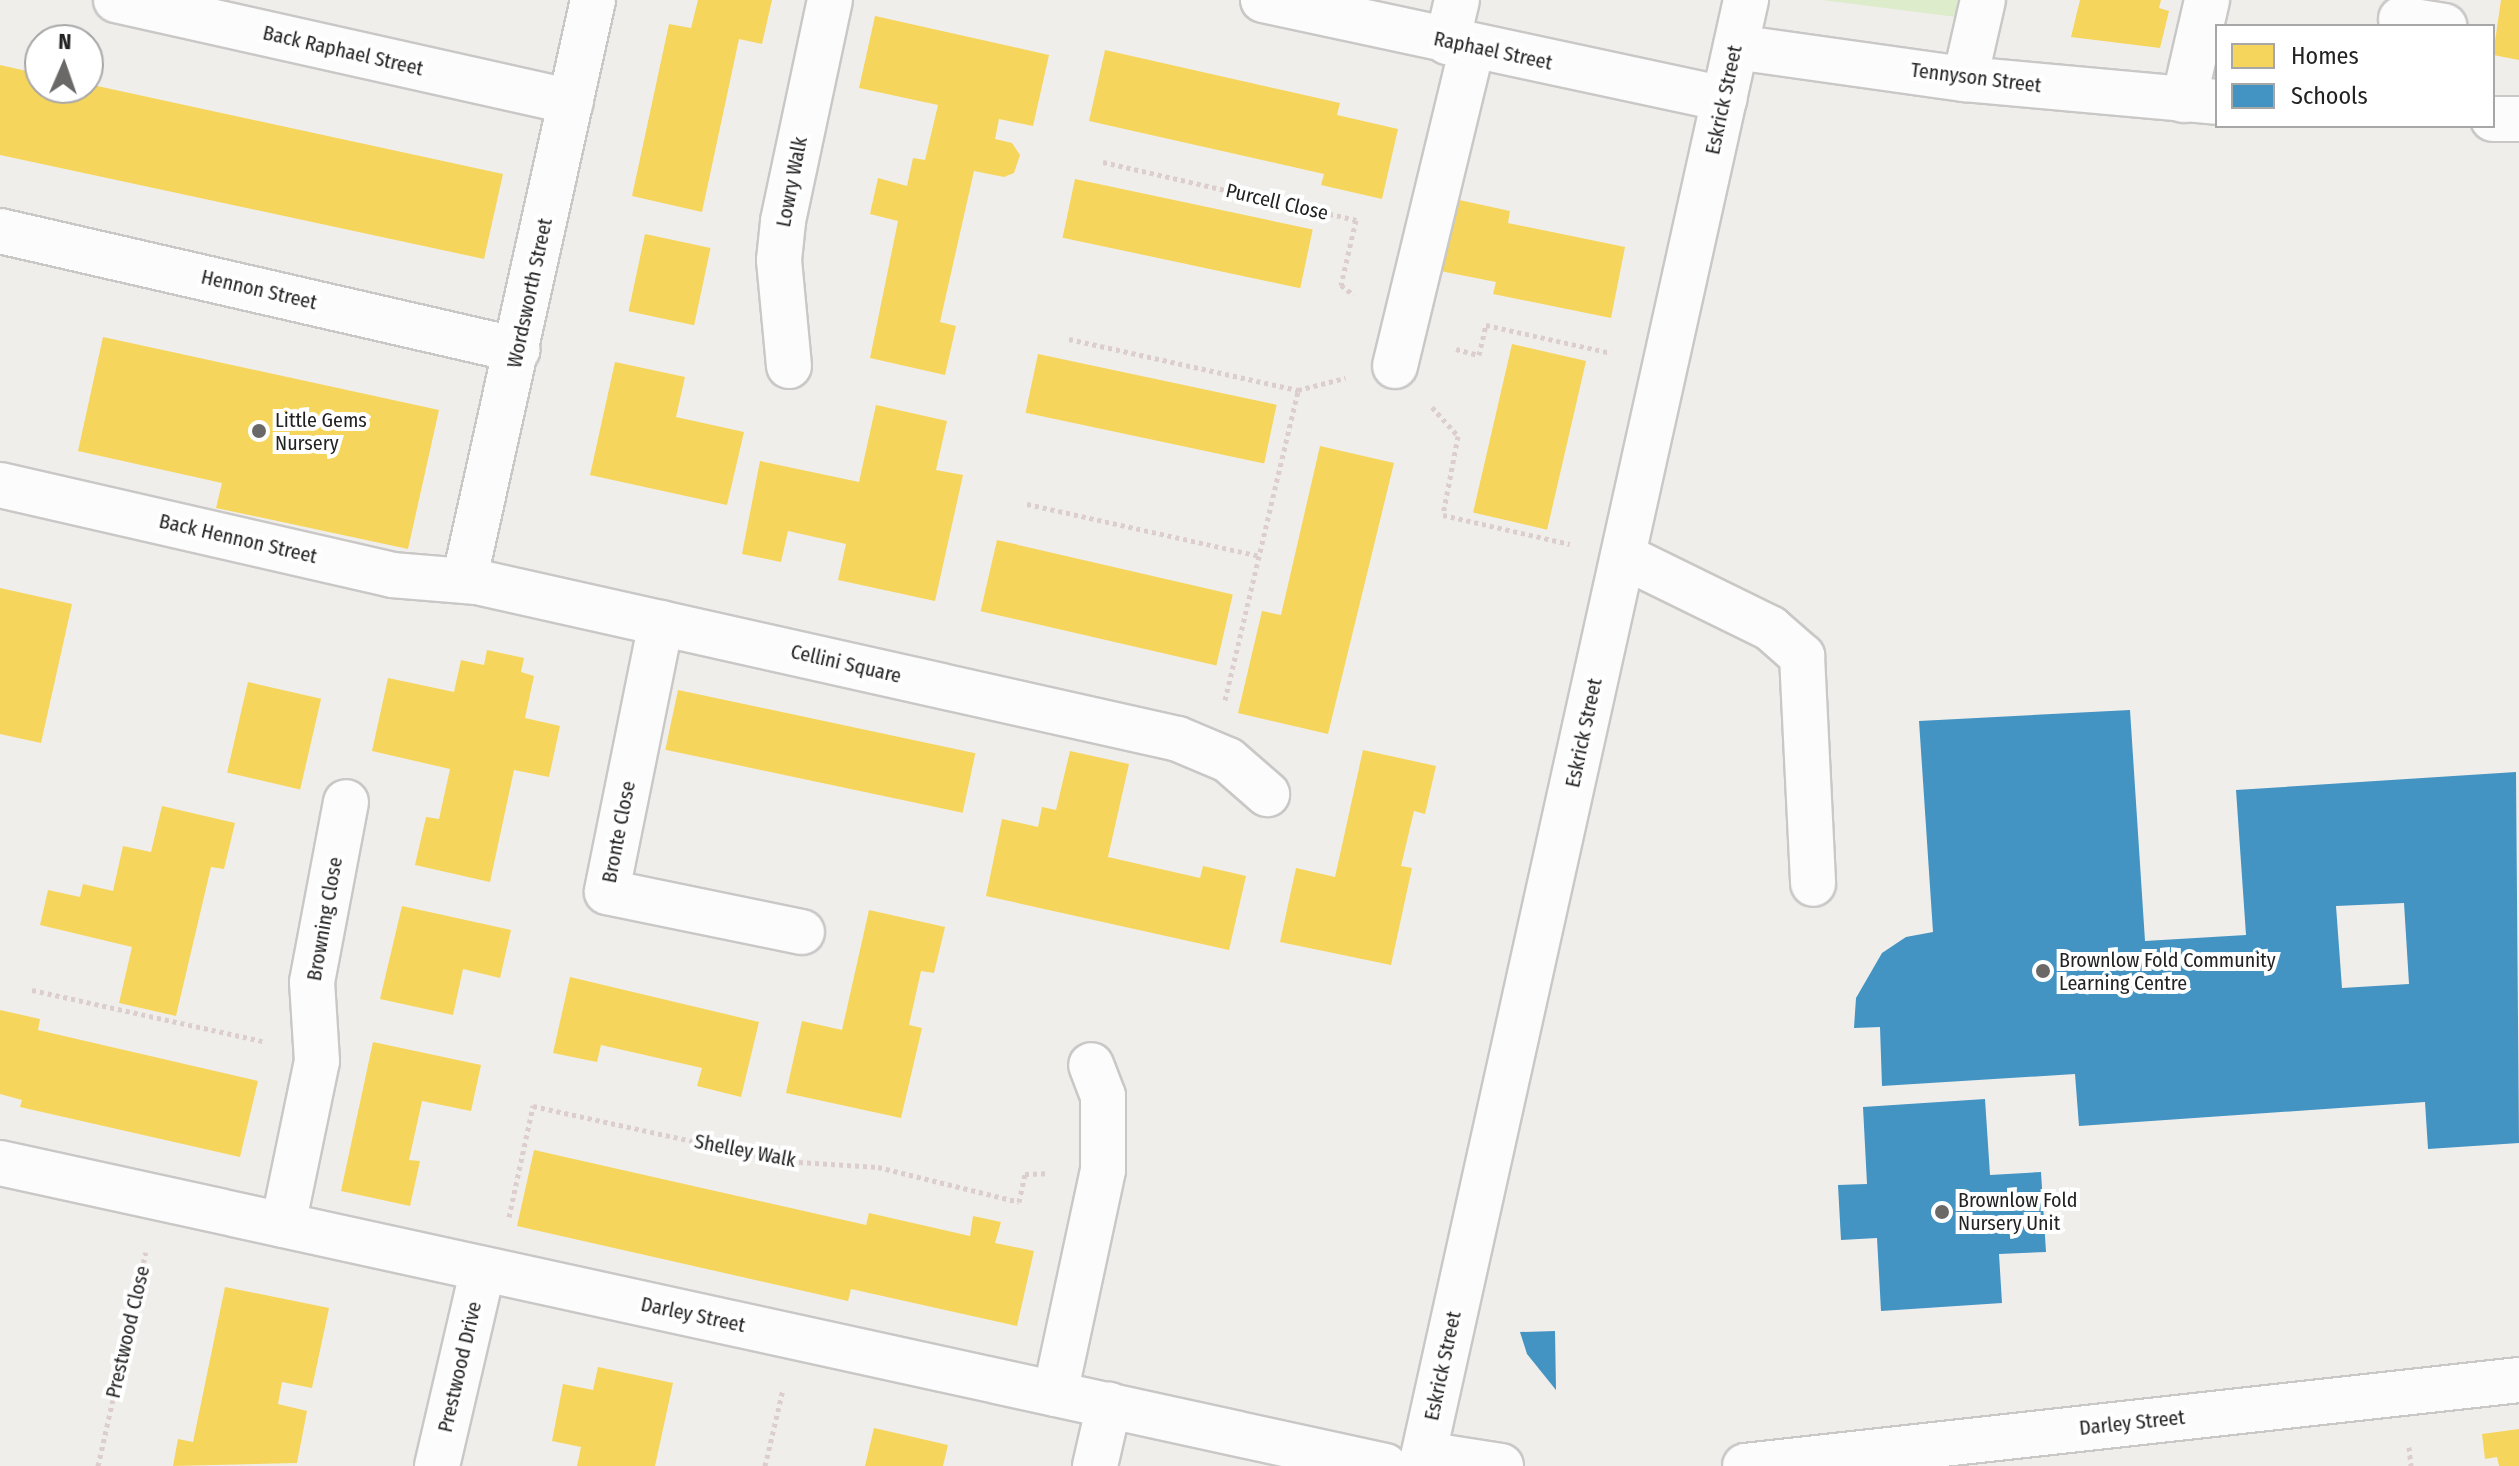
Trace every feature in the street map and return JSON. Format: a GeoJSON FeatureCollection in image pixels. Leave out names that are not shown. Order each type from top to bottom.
{"type":"FeatureCollection","features":[{"type":"Feature","properties":{"kind":"street","name":"Back Raphael Street"},"geometry":{"type":"LineString","coordinates":[[116,0],[571,102]]}},
{"type":"Feature","properties":{"kind":"street","name":"Wordsworth Street"},"geometry":{"type":"LineString","coordinates":[[477,582],[469,571],[469,559],[518,350],[593,0]]}},
{"type":"Feature","properties":{"kind":"street","name":"Lowry Walk"},"geometry":{"type":"LineString","coordinates":[[789,366],[779,273],[783,221],[830,0]]}},
{"type":"Feature","properties":{"kind":"street","name":"Raphael Street"},"geometry":{"type":"LineString","coordinates":[[1263,0],[1724,99]]}},
{"type":"Feature","properties":{"kind":"street"},"geometry":{"type":"LineString","coordinates":[[1399,351],[1460,44],[1457,0]]}},
{"type":"Feature","properties":{"kind":"street","name":"Eskrick Street"},"geometry":{"type":"LineString","coordinates":[[1410,1462],[1623,556],[1746,0]]}},
{"type":"Feature","properties":{"kind":"street"},"geometry":{"type":"LineString","coordinates":[[1965,79],[1983,0]]}},
{"type":"Feature","properties":{"kind":"street"},"geometry":{"type":"LineString","coordinates":[[2200,101],[2207,0]]}},
{"type":"Feature","properties":{"kind":"street","name":"Tennyson Street"},"geometry":{"type":"LineString","coordinates":[[1736,47],[1965,79],[2200,101]]}},
{"type":"Feature","properties":{"kind":"street"},"geometry":{"type":"LineString","coordinates":[[2495,119],[2519,119]]}},
{"type":"Feature","properties":{"kind":"street","name":"Hennon Street"},"geometry":{"type":"LineString","coordinates":[[0,231],[518,350]]}},
{"type":"Feature","properties":{"kind":"street","name":"Back Hennon Street"},"geometry":{"type":"LineString","coordinates":[[0,485],[392,575],[477,582]]}},
{"type":"Feature","properties":{"kind":"street"},"geometry":{"type":"LineString","coordinates":[[1623,556],[1770,628],[1802,656],[1813,884]]}},
{"type":"Feature","properties":{"kind":"street","name":"Cellini Square"},"geometry":{"type":"LineString","coordinates":[[477,582],[1178,739],[1213,754],[1267,794]]}},
{"type":"Feature","properties":{"kind":"street","name":"Bronte Close"},"geometry":{"type":"LineString","coordinates":[[661,623],[607,892],[802,932]]}},
{"type":"Feature","properties":{"kind":"street","name":"Browning Close"},"geometry":{"type":"LineString","coordinates":[[283,1225],[318,1054],[312,982],[346,802]]}},
{"type":"Feature","properties":{"kind":"street"},"geometry":{"type":"LineString","coordinates":[[1055,1394],[1103,1170],[1103,1096],[1091,1065]]}},
{"type":"Feature","properties":{"kind":"street","name":"Darley Street"},"geometry":{"type":"LineString","coordinates":[[0,1163],[1109,1405],[1410,1462],[1501,1466]]}},
{"type":"Feature","properties":{"kind":"street","name":"Prestwood Drive"},"geometry":{"type":"LineString","coordinates":[[437,1466],[490,1271]]}},
{"type":"Feature","properties":{"kind":"street","name":"Darley Street"},"geometry":{"type":"LineString","coordinates":[[1745,1466],[2519,1380]]}},
{"type":"Feature","properties":{"kind":"street"},"geometry":{"type":"LineString","coordinates":[[1095,1466],[1109,1405]]}},
{"type":"Feature","properties":{"kind":"path","name":"Purcell Close"},"geometry":{"type":"LineString","coordinates":[[1103,162],[1356,220],[1341,285],[1399,351],[1458,436],[1443,515],[1623,556]]}},
{"type":"Feature","properties":{"kind":"path","name":"Purcell Close"},"geometry":{"type":"LineString","coordinates":[[1069,339],[1298,390],[1399,351],[1479,355],[1486,325],[1665,365]]}},
{"type":"Feature","properties":{"kind":"path"},"geometry":{"type":"LineString","coordinates":[[1213,754],[1298,390]]}},
{"type":"Feature","properties":{"kind":"path"},"geometry":{"type":"LineString","coordinates":[[1027,504],[1259,556]]}},
{"type":"Feature","properties":{"kind":"path"},"geometry":{"type":"LineString","coordinates":[[32,990],[318,1054]]}},
{"type":"Feature","properties":{"kind":"path","name":"Shelley Walk"},"geometry":{"type":"LineString","coordinates":[[490,1271],[533,1106],[783,1161],[878,1167],[1019,1202],[1025,1174],[1103,1170]]}},
{"type":"Feature","properties":{"kind":"path","name":"Prestwood Close"},"geometry":{"type":"LineString","coordinates":[[98,1466],[158,1198]]}},
{"type":"Feature","properties":{"kind":"path"},"geometry":{"type":"LineString","coordinates":[[765,1466],[794,1337]]}},
{"type":"Feature","properties":{"kind":"green space"},"geometry":{"type":"Polygon","coordinates":[[[1822,0],[1966,0],[1964,18],[1822,0]]]}},
{"type":"Feature","properties":{"kind":"building: Homes"},"geometry":{"type":"Polygon","coordinates":[[[698,0],[772,0],[762,44],[739,39],[702,212],[632,196],[669,24],[691,28],[698,0]]]}},
{"type":"Feature","properties":{"kind":"building: Homes"},"geometry":{"type":"Polygon","coordinates":[[[2080,0],[2161,0],[2159,8],[2169,11],[2160,48],[2071,37],[2080,0]]]}},
{"type":"Feature","properties":{"kind":"building: Homes"},"geometry":{"type":"Polygon","coordinates":[[[2501,0],[2519,0],[2519,60],[2495,55],[2501,0]]]}},
{"type":"Feature","properties":{"kind":"building: Homes"},"geometry":{"type":"Polygon","coordinates":[[[875,16],[1049,55],[1033,126],[999,119],[995,139],[1012,143],[1020,155],[1014,173],[1004,177],[974,171],[940,322],[956,326],[945,375],[870,358],[898,221],[870,214],[878,178],[907,186],[913,158],[925,160],[938,105],[859,88],[875,16]]]}},
{"type":"Feature","properties":{"kind":"building: Homes"},"geometry":{"type":"Polygon","coordinates":[[[1105,50],[1340,103],[1337,115],[1398,129],[1382,199],[1321,185],[1324,174],[1089,121],[1105,50]]]}},
{"type":"Feature","properties":{"kind":"building: Homes"},"geometry":{"type":"Polygon","coordinates":[[[0,65],[24,70],[24,104],[104,104],[104,87],[503,174],[484,259],[0,155],[0,65]]]}},
{"type":"Feature","properties":{"kind":"building: Homes"},"geometry":{"type":"Polygon","coordinates":[[[1075,179],[1313,230],[1300,288],[1063,238],[1075,179]]]}},
{"type":"Feature","properties":{"kind":"building: Homes"},"geometry":{"type":"Polygon","coordinates":[[[1450,198],[1510,211],[1508,223],[1625,247],[1611,318],[1493,294],[1496,282],[1435,270],[1450,198]]]}},
{"type":"Feature","properties":{"kind":"building: Homes"},"geometry":{"type":"Polygon","coordinates":[[[645,234],[711,248],[694,325],[629,311],[645,234]]]}},
{"type":"Feature","properties":{"kind":"building: Homes","name":"Little Gems Nursery"},"geometry":{"type":"Polygon","coordinates":[[[103,337],[439,410],[408,549],[216,508],[222,483],[78,451],[103,337]]]}},
{"type":"Feature","properties":{"kind":"building: Homes"},"geometry":{"type":"Polygon","coordinates":[[[1512,344],[1586,361],[1547,530],[1473,513],[1512,344]]]}},
{"type":"Feature","properties":{"kind":"building: Homes"},"geometry":{"type":"Polygon","coordinates":[[[1038,354],[1277,405],[1264,463],[1026,413],[1038,354]]]}},
{"type":"Feature","properties":{"kind":"building: Homes"},"geometry":{"type":"Polygon","coordinates":[[[615,362],[685,377],[676,417],[744,432],[727,505],[590,475],[615,362]]]}},
{"type":"Feature","properties":{"kind":"building: Homes"},"geometry":{"type":"Polygon","coordinates":[[[876,405],[947,421],[936,470],[963,475],[935,601],[838,580],[846,544],[788,531],[781,562],[742,554],[760,461],[859,482],[876,405]]]}},
{"type":"Feature","properties":{"kind":"building: Homes"},"geometry":{"type":"Polygon","coordinates":[[[1320,446],[1394,463],[1328,734],[1238,713],[1262,611],[1281,615],[1320,446]]]}},
{"type":"Feature","properties":{"kind":"building: Homes"},"geometry":{"type":"Polygon","coordinates":[[[997,540],[1233,594],[1216,666],[981,611],[997,540]]]}},
{"type":"Feature","properties":{"kind":"building: Homes"},"geometry":{"type":"Polygon","coordinates":[[[0,588],[72,604],[41,743],[0,734],[0,588]]]}},
{"type":"Feature","properties":{"kind":"building: Homes"},"geometry":{"type":"Polygon","coordinates":[[[487,650],[524,658],[521,672],[534,676],[525,718],[560,726],[549,777],[514,770],[490,882],[415,865],[426,817],[439,819],[450,769],[372,751],[388,678],[454,692],[461,660],[484,665],[487,650]]]}},
{"type":"Feature","properties":{"kind":"building: Homes"},"geometry":{"type":"Polygon","coordinates":[[[248,682],[321,699],[300,789],[227,773],[248,682]]]}},
{"type":"Feature","properties":{"kind":"building: Homes"},"geometry":{"type":"Polygon","coordinates":[[[678,690],[975,753],[963,813],[665,750],[678,690]]]}},
{"type":"Feature","properties":{"kind":"building: Homes"},"geometry":{"type":"Polygon","coordinates":[[[1363,750],[1436,766],[1425,814],[1414,811],[1401,866],[1412,868],[1391,965],[1280,942],[1296,868],[1335,877],[1363,750]]]}},
{"type":"Feature","properties":{"kind":"building: Homes"},"geometry":{"type":"Polygon","coordinates":[[[1070,751],[1129,764],[1108,857],[1200,878],[1203,866],[1246,876],[1229,950],[986,896],[1002,819],[1038,827],[1042,807],[1056,810],[1070,751]]]}},
{"type":"Feature","properties":{"kind":"building: Homes"},"geometry":{"type":"Polygon","coordinates":[[[162,806],[235,823],[224,869],[211,867],[176,1016],[119,1003],[132,947],[40,925],[48,890],[80,897],[83,884],[113,891],[123,846],[151,852],[162,806]]]}},
{"type":"Feature","properties":{"kind":"building: Homes"},"geometry":{"type":"Polygon","coordinates":[[[402,906],[511,930],[500,978],[463,969],[453,1015],[380,999],[402,906]]]}},
{"type":"Feature","properties":{"kind":"building: Homes"},"geometry":{"type":"Polygon","coordinates":[[[869,910],[945,927],[934,973],[921,971],[909,1025],[922,1028],[901,1118],[786,1093],[802,1021],[842,1030],[869,910]]]}},
{"type":"Feature","properties":{"kind":"building: Homes"},"geometry":{"type":"Polygon","coordinates":[[[570,977],[759,1022],[741,1097],[697,1086],[702,1068],[601,1045],[597,1062],[553,1053],[570,977]]]}},
{"type":"Feature","properties":{"kind":"building: Homes"},"geometry":{"type":"Polygon","coordinates":[[[0,1010],[40,1019],[38,1030],[258,1081],[240,1157],[20,1107],[22,1100],[0,1094],[0,1010]]]}},
{"type":"Feature","properties":{"kind":"building: Homes"},"geometry":{"type":"Polygon","coordinates":[[[373,1042],[481,1065],[471,1111],[422,1101],[409,1160],[420,1161],[410,1206],[341,1191],[373,1042]]]}},
{"type":"Feature","properties":{"kind":"building: Homes"},"geometry":{"type":"Polygon","coordinates":[[[534,1150],[866,1225],[869,1213],[970,1236],[973,1216],[1001,1222],[995,1243],[1034,1251],[1017,1326],[851,1289],[848,1301],[517,1226],[534,1150]]]}},
{"type":"Feature","properties":{"kind":"building: Homes"},"geometry":{"type":"Polygon","coordinates":[[[225,1287],[329,1308],[312,1388],[282,1382],[278,1404],[307,1411],[297,1463],[173,1466],[178,1439],[193,1442],[225,1287]]]}},
{"type":"Feature","properties":{"kind":"building: Homes"},"geometry":{"type":"Polygon","coordinates":[[[598,1367],[673,1383],[655,1466],[577,1466],[581,1447],[552,1441],[563,1384],[593,1390],[598,1367]]]}},
{"type":"Feature","properties":{"kind":"building: Homes"},"geometry":{"type":"Polygon","coordinates":[[[874,1428],[948,1445],[943,1466],[865,1466],[874,1428]]]}},
{"type":"Feature","properties":{"kind":"building: Homes"},"geometry":{"type":"Polygon","coordinates":[[[2519,1429],[2519,1466],[2499,1466],[2497,1457],[2485,1459],[2482,1434],[2519,1429]]]}},
{"type":"Feature","properties":{"kind":"building: Schools"},"geometry":{"type":"Polygon","coordinates":[[[2130,710],[2145,941],[2246,935],[2236,790],[2516,772],[2519,1143],[2428,1149],[2425,1102],[2079,1126],[2075,1074],[1882,1086],[1880,1027],[1854,1028],[1856,998],[1882,953],[1906,937],[1933,932],[1919,721],[2130,710]],[[2404,903],[2336,906],[2342,988],[2409,984],[2404,903]]]}},
{"type":"Feature","properties":{"kind":"building: Schools","name":"Brownlow Fold Nursery Unit"},"geometry":{"type":"Polygon","coordinates":[[[1985,1099],[1990,1175],[2041,1172],[2046,1252],[1999,1254],[2002,1303],[1881,1311],[1877,1238],[1841,1240],[1838,1185],[1867,1184],[1863,1107],[1985,1099]]]}},
{"type":"Feature","properties":{"kind":"building: Schools"},"geometry":{"type":"Polygon","coordinates":[[[1555,1331],[1556,1390],[1527,1354],[1520,1332],[1555,1331]]]}},
{"type":"Feature","properties":{"kind":"place","name":"Little Gems Nursery"},"geometry":{"type":"Point","coordinates":[259,431]}},
{"type":"Feature","properties":{"kind":"place","name":"Brownlow Fold Community Learning Centre"},"geometry":{"type":"Point","coordinates":[2043,971]}},
{"type":"Feature","properties":{"kind":"place","name":"Brownlow Fold Nursery Unit"},"geometry":{"type":"Point","coordinates":[1942,1212]}}]}
